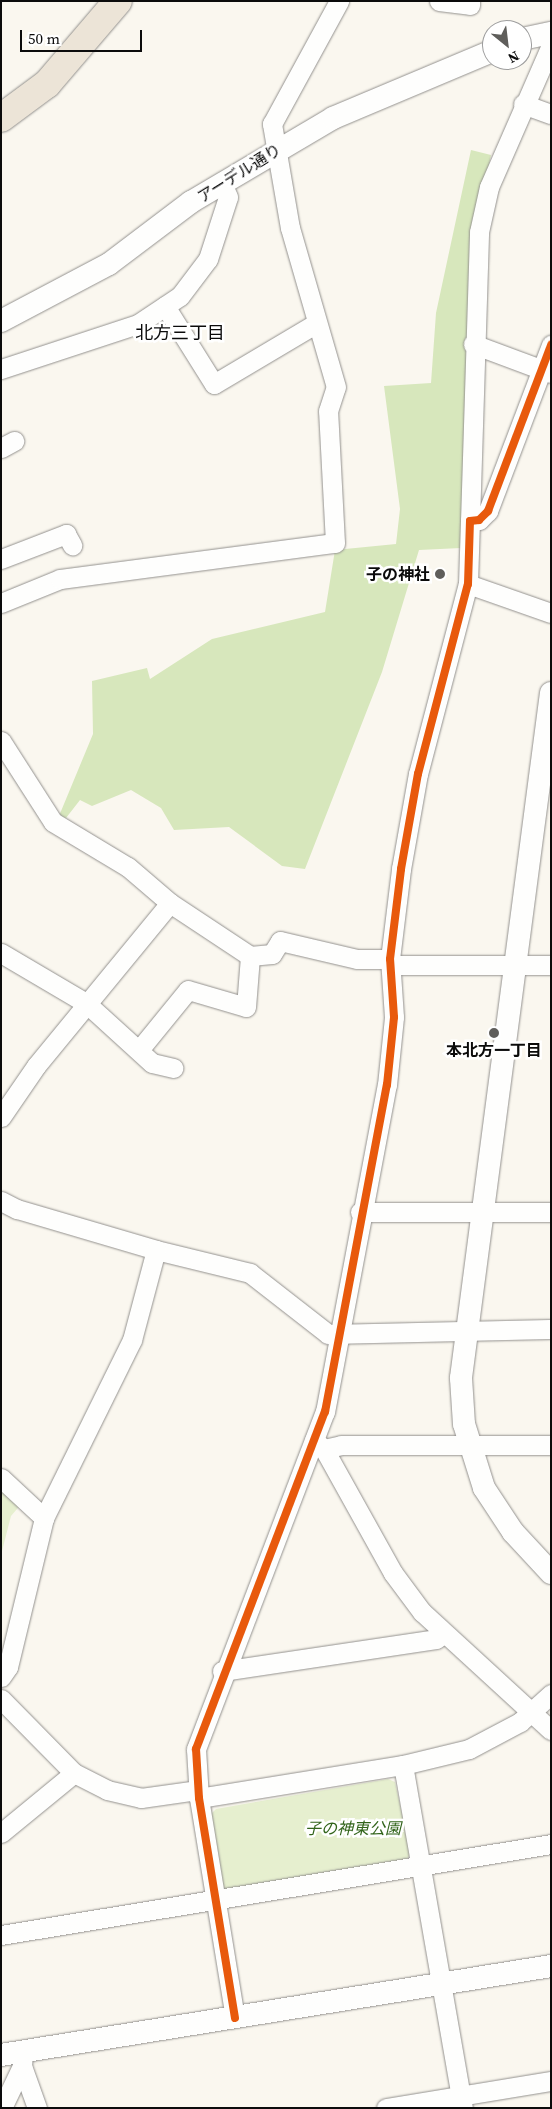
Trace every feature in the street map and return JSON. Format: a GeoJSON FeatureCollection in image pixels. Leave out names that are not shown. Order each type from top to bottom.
{"type":"FeatureCollection","features":[{"type":"Feature","properties":{"kind":"main road"},"geometry":{"type":"LineString","coordinates":[[1,118],[47,84],[118,1]]}},
{"type":"Feature","properties":{"kind":"street"},"geometry":{"type":"LineString","coordinates":[[1,603],[60,579],[335,543],[328,412],[336,387],[315,324],[274,152],[272,124],[339,1]]}},
{"type":"Feature","properties":{"kind":"street"},"geometry":{"type":"LineString","coordinates":[[439,1],[470,5],[470,1]]}},
{"type":"Feature","properties":{"kind":"street"},"geometry":{"type":"LineString","coordinates":[[532,37],[551,33]]}},
{"type":"Feature","properties":{"kind":"street"},"geometry":{"type":"LineString","coordinates":[[236,2018],[199,1794],[196,1749],[222,1671],[319,1444],[360,1212],[387,1085],[394,1017],[390,962],[418,774],[468,584],[473,344],[479,232],[489,187],[523,104],[551,45]]}},
{"type":"Feature","properties":{"kind":"street","name":"アーデル通り"},"geometry":{"type":"LineString","coordinates":[[1,321],[109,264],[222,183],[333,118],[482,55]]}},
{"type":"Feature","properties":{"kind":"street"},"geometry":{"type":"LineString","coordinates":[[523,104],[551,114]]}},
{"type":"Feature","properties":{"kind":"street"},"geometry":{"type":"LineString","coordinates":[[1,369],[138,324],[180,296],[208,259],[228,197],[222,183]]}},
{"type":"Feature","properties":{"kind":"street"},"geometry":{"type":"LineString","coordinates":[[165,306],[214,384],[315,324]]}},
{"type":"Feature","properties":{"kind":"street"},"geometry":{"type":"LineString","coordinates":[[473,344],[546,371]]}},
{"type":"Feature","properties":{"kind":"street"},"geometry":{"type":"LineString","coordinates":[[470,521],[479,520],[488,511],[546,371],[551,345]]}},
{"type":"Feature","properties":{"kind":"street"},"geometry":{"type":"LineString","coordinates":[[1,560],[66,534],[72,545]]}},
{"type":"Feature","properties":{"kind":"street"},"geometry":{"type":"LineString","coordinates":[[468,584],[551,613]]}},
{"type":"Feature","properties":{"kind":"street"},"geometry":{"type":"LineString","coordinates":[[551,693],[466,1330],[462,1402],[468,1446],[499,1512],[551,1573]]}},
{"type":"Feature","properties":{"kind":"street"},"geometry":{"type":"LineString","coordinates":[[1,741],[52,822],[128,867],[170,903],[250,956],[272,954],[280,941],[357,959],[390,962],[515,966],[551,965]]}},
{"type":"Feature","properties":{"kind":"street"},"geometry":{"type":"LineString","coordinates":[[1,1117],[86,1003],[170,903]]}},
{"type":"Feature","properties":{"kind":"street"},"geometry":{"type":"LineString","coordinates":[[1,953],[86,1003],[152,1063],[173,1068]]}},
{"type":"Feature","properties":{"kind":"street"},"geometry":{"type":"LineString","coordinates":[[139,1050],[188,990],[246,1007],[250,956]]}},
{"type":"Feature","properties":{"kind":"street"},"geometry":{"type":"LineString","coordinates":[[1,1200],[17,1209],[156,1250],[250,1273],[328,1334],[340,1332],[551,1329]]}},
{"type":"Feature","properties":{"kind":"street"},"geometry":{"type":"LineString","coordinates":[[360,1212],[551,1212]]}},
{"type":"Feature","properties":{"kind":"street"},"geometry":{"type":"LineString","coordinates":[[1,1677],[7,1648],[44,1518],[132,1340],[156,1250]]}},
{"type":"Feature","properties":{"kind":"street"},"geometry":{"type":"LineString","coordinates":[[319,1444],[551,1445]]}},
{"type":"Feature","properties":{"kind":"street"},"geometry":{"type":"LineString","coordinates":[[319,1444],[393,1573],[443,1634],[551,1730]]}},
{"type":"Feature","properties":{"kind":"street"},"geometry":{"type":"LineString","coordinates":[[1,1478],[44,1518]]}},
{"type":"Feature","properties":{"kind":"street"},"geometry":{"type":"LineString","coordinates":[[222,1671],[436,1639],[443,1634]]}},
{"type":"Feature","properties":{"kind":"street"},"geometry":{"type":"LineString","coordinates":[[1,1699],[74,1773],[107,1790],[141,1798],[199,1794],[403,1765],[469,1749],[532,1713],[551,1694]]}},
{"type":"Feature","properties":{"kind":"street"},"geometry":{"type":"LineString","coordinates":[[403,1765],[462,2101]]}},
{"type":"Feature","properties":{"kind":"street"},"geometry":{"type":"LineString","coordinates":[[1,1833],[74,1773]]}},
{"type":"Feature","properties":{"kind":"street"},"geometry":{"type":"LineString","coordinates":[[1,1934],[551,1844]]}},
{"type":"Feature","properties":{"kind":"street"},"geometry":{"type":"LineString","coordinates":[[15,2058],[236,2018],[551,1966]]}},
{"type":"Feature","properties":{"kind":"street"},"geometry":{"type":"LineString","coordinates":[[2,2108],[15,2058]]}},
{"type":"Feature","properties":{"kind":"street"},"geometry":{"type":"LineString","coordinates":[[15,2058],[38,2108]]}},
{"type":"Feature","properties":{"kind":"street"},"geometry":{"type":"LineString","coordinates":[[386,2108],[462,2101],[551,2081]]}},
{"type":"Feature","properties":{"kind":"green space"},"geometry":{"type":"Polygon","coordinates":[[[471,150],[491,155],[469,267],[461,548],[419,550],[382,672],[305,869],[282,866],[229,827],[174,830],[161,808],[131,790],[92,806],[80,800],[66,818],[59,816],[93,734],[92,681],[147,668],[150,679],[212,639],[325,612],[335,550],[396,544],[400,509],[384,386],[431,383],[436,313],[471,150]]]}},
{"type":"Feature","properties":{"kind":"green space"},"geometry":{"type":"Polygon","coordinates":[[[1,1483],[23,1502],[11,1516],[1,1555],[1,1483]]]}},
{"type":"Feature","properties":{"kind":"green space","name":"子の神東公園"},"geometry":{"type":"Polygon","coordinates":[[[388,1779],[395,1782],[411,1854],[404,1862],[226,1891],[219,1886],[209,1816],[216,1809],[388,1779]]]}},
{"type":"Feature","properties":{"kind":"cycle path"},"geometry":{"type":"LineString","coordinates":[[235,2018],[199,1798],[196,1749],[325,1412],[387,1085],[394,1017],[390,959],[401,869],[418,774],[468,584],[470,521],[479,520],[488,511],[551,345]]}},
{"type":"Feature","properties":{"kind":"place","name":"子の神社"},"geometry":{"type":"Point","coordinates":[440,574]}},
{"type":"Feature","properties":{"kind":"place","name":"本北方一丁目"},"geometry":{"type":"Point","coordinates":[494,1033]}},
{"type":"Feature","properties":{"kind":"district","name":"北方三丁目"},"geometry":{"type":"Point","coordinates":[180,333]}}]}
